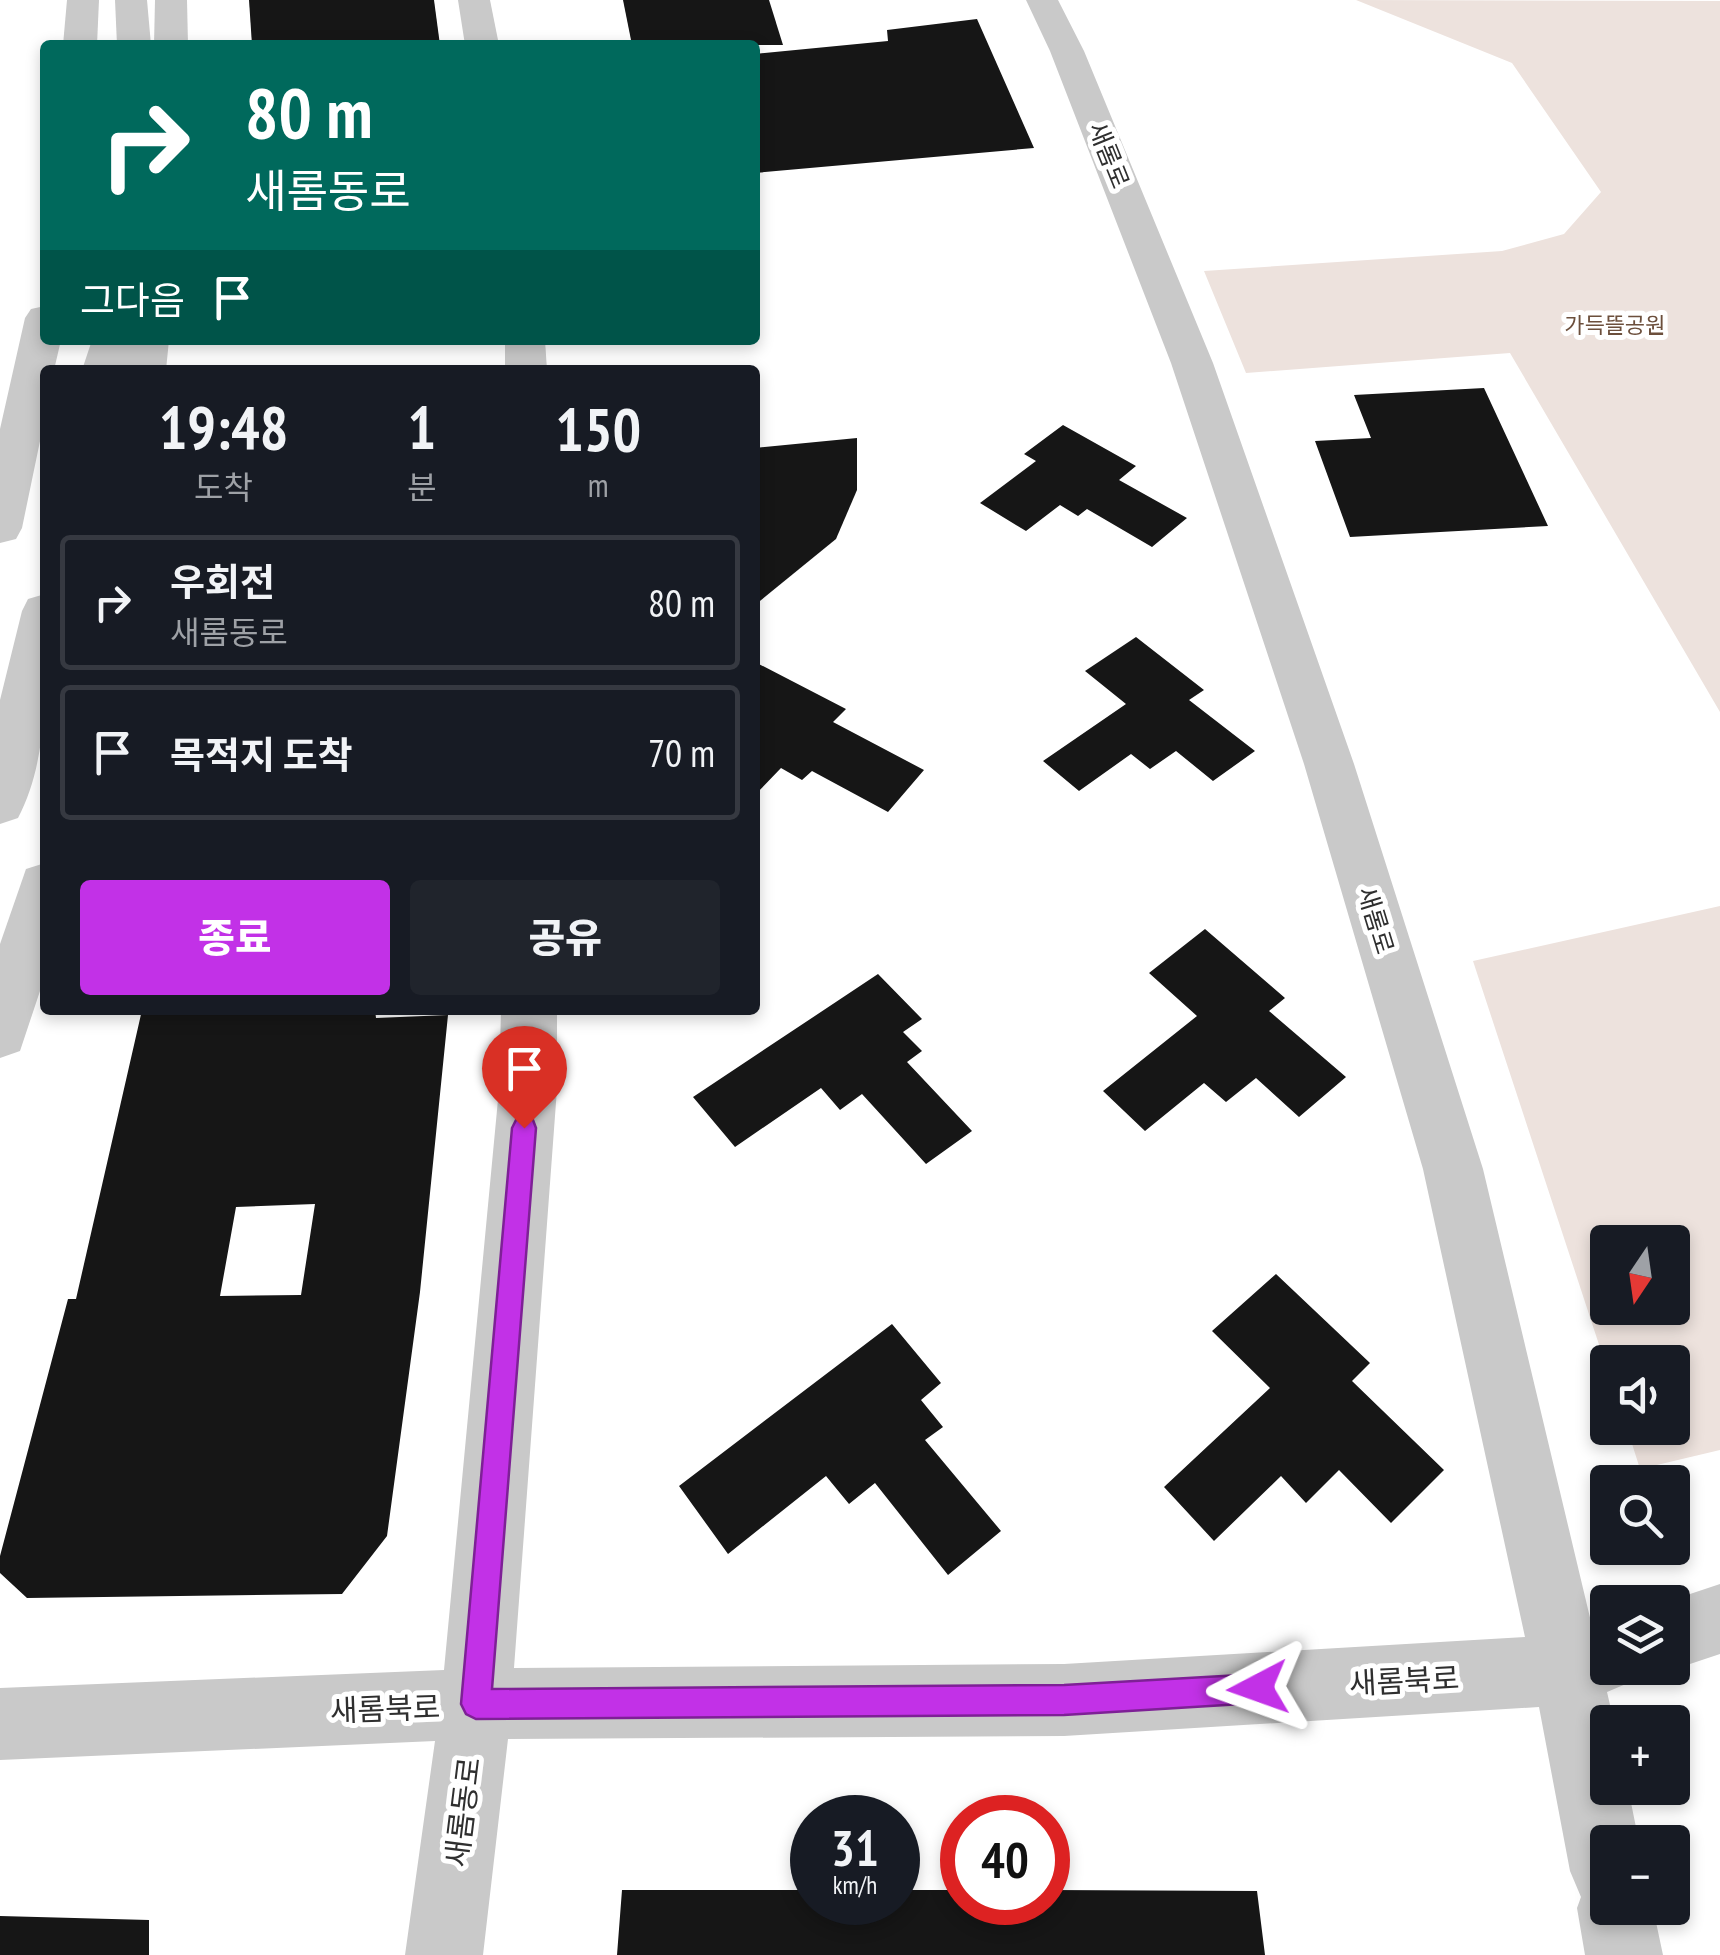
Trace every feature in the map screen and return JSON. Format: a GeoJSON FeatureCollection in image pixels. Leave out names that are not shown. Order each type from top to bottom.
{"type":"FeatureCollection","features":[{"type":"Feature","properties":{"kind":"street"},"geometry":{"type":"LineString","coordinates":[[80,40],[84,0]]}},
{"type":"Feature","properties":{"kind":"street"},"geometry":{"type":"LineString","coordinates":[[131,0],[134,40]]}},
{"type":"Feature","properties":{"kind":"street"},"geometry":{"type":"LineString","coordinates":[[171,0],[171,40]]}},
{"type":"Feature","properties":{"kind":"street"},"geometry":{"type":"LineString","coordinates":[[474,0],[481,40]]}},
{"type":"Feature","properties":{"kind":"street","name":"새롬로"},"geometry":{"type":"LineString","coordinates":[[1042,0],[1067,51],[1192,363],[1329,764],[1453,1169],[1587,1663],[1603,1825]]}},
{"type":"Feature","properties":{"kind":"street"},"geometry":{"type":"LineString","coordinates":[[0,528],[40,341]]}},
{"type":"Feature","properties":{"kind":"street"},"geometry":{"type":"LineString","coordinates":[[0,804],[40,632]]}},
{"type":"Feature","properties":{"kind":"street"},"geometry":{"type":"LineString","coordinates":[[0,1034],[40,901]]}},
{"type":"Feature","properties":{"kind":"street","name":"새롬동로"},"geometry":{"type":"LineString","coordinates":[[444,1955],[476,1704],[526,1109],[529,1015]]}},
{"type":"Feature","properties":{"kind":"street"},"geometry":{"type":"LineString","coordinates":[[1690,1629],[1720,1619]]}},
{"type":"Feature","properties":{"kind":"street","name":"새롬북로"},"geometry":{"type":"LineString","coordinates":[[0,1724],[476,1704],[1064,1700],[1587,1663]]}},
{"type":"Feature","properties":{"kind":"street"},"geometry":{"type":"LineString","coordinates":[[1618,1925],[1624,1955]]}},
{"type":"Feature","properties":{"kind":"green space","name":"가득뜰공원"},"geometry":{"type":"Polygon","coordinates":[[[1356,0],[1720,1],[1720,712],[1510,353],[1246,373],[1204,271],[1502,251],[1564,234],[1601,192],[1512,63],[1356,0]]]}},
{"type":"Feature","properties":{"kind":"green space"},"geometry":{"type":"Polygon","coordinates":[[[1720,906],[1720,1450],[1657,1465],[1639,1465],[1632,1445],[1690,1445],[1690,1345],[1599,1345],[1593,1325],[1690,1325],[1690,1225],[1590,1225],[1590,1317],[1473,961],[1720,906]]]}},
{"type":"Feature","properties":{"kind":"building"},"geometry":{"type":"Polygon","coordinates":[[[249,0],[434,0],[439,40],[252,40],[249,0]]]}},
{"type":"Feature","properties":{"kind":"building"},"geometry":{"type":"Polygon","coordinates":[[[623,0],[769,0],[783,45],[760,45],[760,40],[631,40],[623,0]]]}},
{"type":"Feature","properties":{"kind":"building"},"geometry":{"type":"Polygon","coordinates":[[[977,19],[1034,148],[760,173],[760,54],[888,41],[887,30],[977,19]]]}},
{"type":"Feature","properties":{"kind":"building"},"geometry":{"type":"Polygon","coordinates":[[[1484,388],[1548,526],[1350,537],[1315,441],[1371,438],[1354,395],[1484,388]]]}},
{"type":"Feature","properties":{"kind":"building"},"geometry":{"type":"Polygon","coordinates":[[[1063,425],[1136,466],[1119,480],[1187,518],[1152,547],[1087,509],[1078,516],[1060,505],[1026,531],[980,503],[1036,461],[1024,454],[1063,425]]]}},
{"type":"Feature","properties":{"kind":"building"},"geometry":{"type":"Polygon","coordinates":[[[857,438],[857,490],[836,539],[760,601],[760,448],[857,438]]]}},
{"type":"Feature","properties":{"kind":"building"},"geometry":{"type":"Polygon","coordinates":[[[1136,637],[1204,690],[1189,700],[1255,751],[1213,781],[1176,751],[1150,769],[1131,754],[1079,791],[1043,761],[1126,704],[1085,671],[1136,637]]]}},
{"type":"Feature","properties":{"kind":"building"},"geometry":{"type":"Polygon","coordinates":[[[760,665],[846,709],[833,722],[924,770],[888,812],[812,771],[802,780],[781,768],[760,790],[760,665]]]}},
{"type":"Feature","properties":{"kind":"building"},"geometry":{"type":"Polygon","coordinates":[[[1205,929],[1285,998],[1269,1011],[1346,1077],[1299,1117],[1256,1078],[1226,1102],[1204,1083],[1145,1131],[1103,1091],[1197,1016],[1149,973],[1205,929]]]}},
{"type":"Feature","properties":{"kind":"building"},"geometry":{"type":"Polygon","coordinates":[[[878,974],[922,1019],[903,1032],[922,1051],[907,1062],[972,1131],[926,1164],[862,1094],[840,1110],[821,1088],[735,1147],[693,1097],[878,974]]]}},
{"type":"Feature","properties":{"kind":"building"},"geometry":{"type":"Polygon","coordinates":[[[141,1015],[448,1015],[420,1292],[387,1536],[342,1594],[27,1598],[0,1573],[0,1556],[68,1299],[76,1299],[141,1015]],[[315,1204],[236,1207],[220,1296],[301,1295],[315,1204]]]}},
{"type":"Feature","properties":{"kind":"building"},"geometry":{"type":"Polygon","coordinates":[[[1276,1274],[1370,1363],[1352,1381],[1444,1470],[1391,1523],[1339,1470],[1306,1503],[1281,1476],[1214,1541],[1164,1487],[1270,1388],[1212,1331],[1276,1274]]]}},
{"type":"Feature","properties":{"kind":"building"},"geometry":{"type":"Polygon","coordinates":[[[892,1324],[941,1383],[921,1400],[943,1427],[925,1440],[1001,1531],[948,1575],[875,1483],[849,1504],[826,1476],[728,1554],[679,1486],[892,1324]]]}},
{"type":"Feature","properties":{"kind":"building"},"geometry":{"type":"Polygon","coordinates":[[[622,1890],[790,1890],[790,1925],[920,1925],[920,1890],[940,1890],[940,1925],[1070,1925],[1070,1890],[1257,1891],[1265,1955],[617,1955],[622,1890]]]}},
{"type":"Feature","properties":{"kind":"building"},"geometry":{"type":"Polygon","coordinates":[[[0,1916],[149,1920],[149,1955],[0,1955],[0,1916]]]}},
{"type":"Feature","properties":{"kind":"route"},"geometry":{"type":"LineString","coordinates":[[524,1128],[476,1704],[1064,1700],[1258,1688]]}}]}
